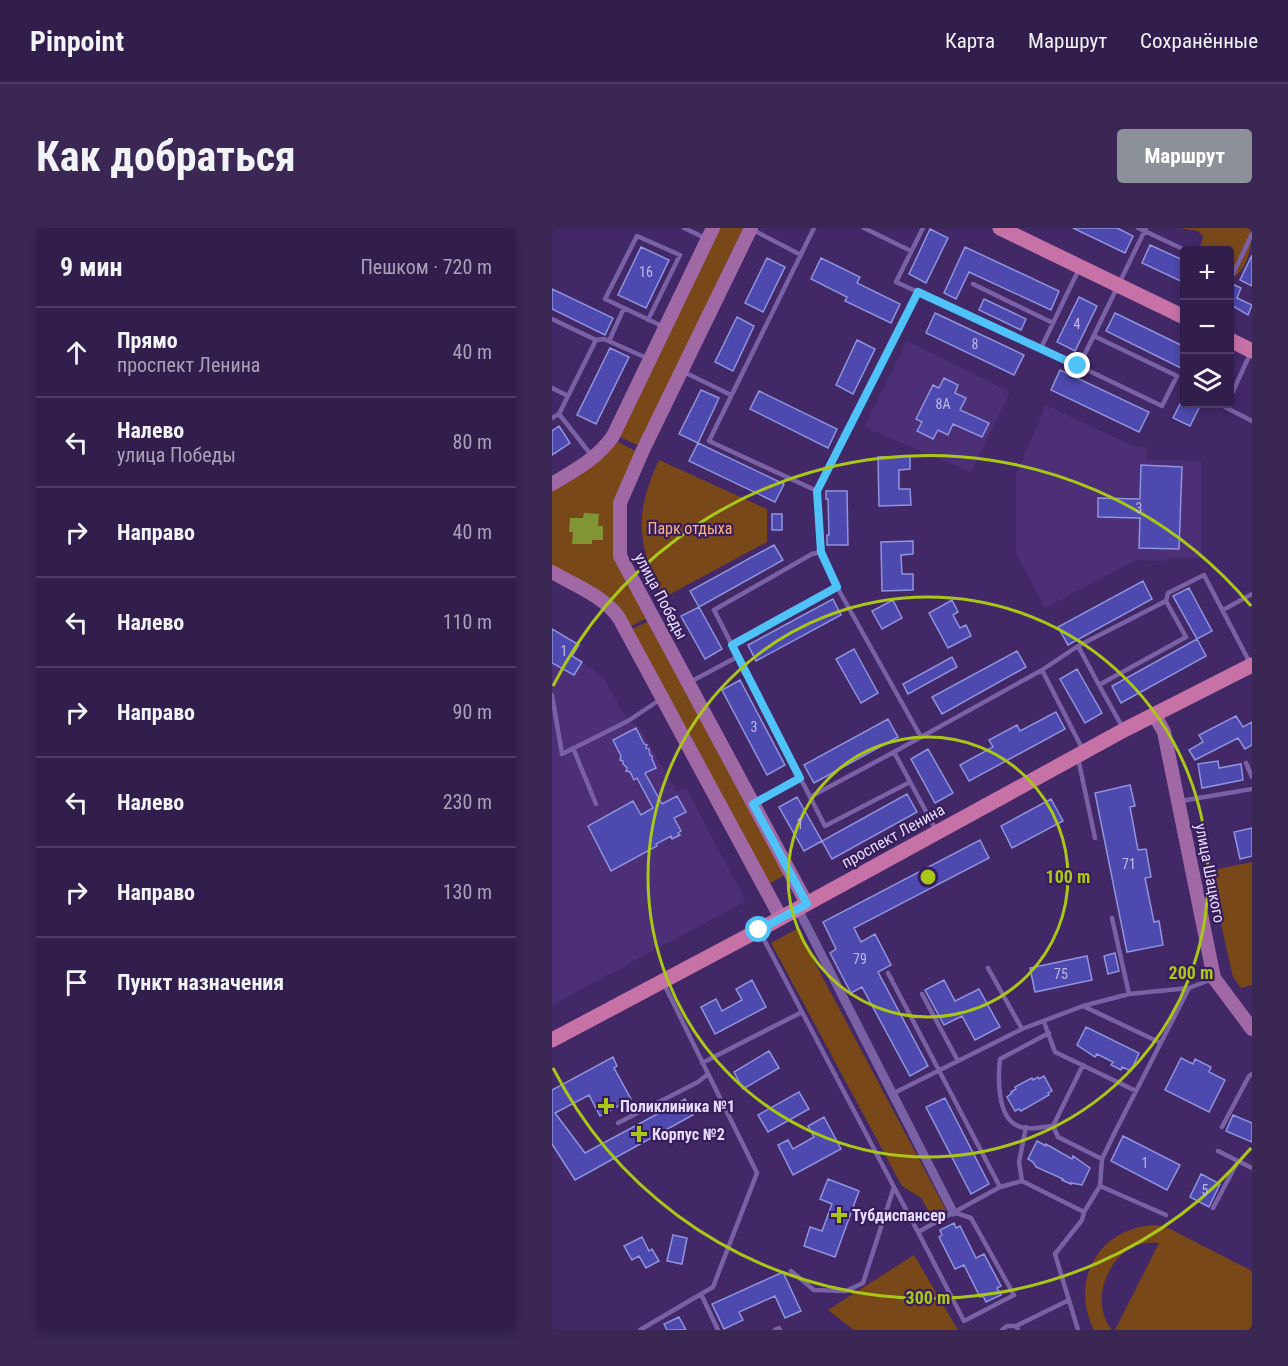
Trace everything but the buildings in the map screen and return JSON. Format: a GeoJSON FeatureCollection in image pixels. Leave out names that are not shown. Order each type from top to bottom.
{"type":"FeatureCollection","features":[{"type":"Feature","properties":{"kind":"main road"},"geometry":{"type":"LineString","coordinates":[[1000,228],[1180,315]]}},
{"type":"Feature","properties":{"kind":"main road"},"geometry":{"type":"LineString","coordinates":[[1234,342],[1252,351]]}},
{"type":"Feature","properties":{"kind":"main road","name":"проспект Ленина"},"geometry":{"type":"LineString","coordinates":[[552,1040],[938,833],[1124,730],[1252,665]]}},
{"type":"Feature","properties":{"kind":"street","name":"улица Победы"},"geometry":{"type":"LineString","coordinates":[[751,228],[620,503],[619,545],[620,556],[753,804],[802,906]]}},
{"type":"Feature","properties":{"kind":"street"},"geometry":{"type":"LineString","coordinates":[[552,484],[594,459],[613,436],[710,234]]}},
{"type":"Feature","properties":{"kind":"street"},"geometry":{"type":"LineString","coordinates":[[552,572],[613,609],[781,918]]}},
{"type":"Feature","properties":{"kind":"street","name":"улица Шацкого"},"geometry":{"type":"LineString","coordinates":[[1155,714],[1164,732],[1214,978],[1252,1029]]}},
{"type":"Feature","properties":{"kind":"street"},"geometry":{"type":"LineString","coordinates":[[802,906],[892,1094],[953,1212]]}},
{"type":"Feature","properties":{"kind":"lane"},"geometry":{"type":"LineString","coordinates":[[684,228],[710,234]]}},
{"type":"Feature","properties":{"kind":"lane"},"geometry":{"type":"LineString","coordinates":[[751,228],[801,255]]}},
{"type":"Feature","properties":{"kind":"lane"},"geometry":{"type":"LineString","coordinates":[[814,228],[709,441],[817,491]]}},
{"type":"Feature","properties":{"kind":"lane"},"geometry":{"type":"LineString","coordinates":[[864,228],[911,251]]}},
{"type":"Feature","properties":{"kind":"lane"},"geometry":{"type":"LineString","coordinates":[[923,228],[896,282],[1162,406],[1177,376],[1094,336]]}},
{"type":"Feature","properties":{"kind":"lane"},"geometry":{"type":"LineString","coordinates":[[1138,228],[1180,248]]}},
{"type":"Feature","properties":{"kind":"lane"},"geometry":{"type":"LineString","coordinates":[[1078,366],[1145,230]]}},
{"type":"Feature","properties":{"kind":"lane"},"geometry":{"type":"LineString","coordinates":[[1234,272],[1252,234]]}},
{"type":"Feature","properties":{"kind":"lane"},"geometry":{"type":"LineString","coordinates":[[648,320],[680,255],[637,236],[605,299],[624,309],[648,320],[664,327]]}},
{"type":"Feature","properties":{"kind":"lane"},"geometry":{"type":"LineString","coordinates":[[1041,348],[1080,267]]}},
{"type":"Feature","properties":{"kind":"lane"},"geometry":{"type":"LineString","coordinates":[[973,284],[1053,323]]}},
{"type":"Feature","properties":{"kind":"lane"},"geometry":{"type":"LineString","coordinates":[[918,292],[817,491],[821,552],[837,587],[921,737]]}},
{"type":"Feature","properties":{"kind":"lane"},"geometry":{"type":"LineString","coordinates":[[609,341],[624,309]]}},
{"type":"Feature","properties":{"kind":"lane"},"geometry":{"type":"LineString","coordinates":[[552,319],[596,340],[604,339],[649,359]]}},
{"type":"Feature","properties":{"kind":"lane"},"geometry":{"type":"LineString","coordinates":[[552,418],[559,414],[596,340]]}},
{"type":"Feature","properties":{"kind":"lane"},"geometry":{"type":"LineString","coordinates":[[1234,389],[1252,351]]}},
{"type":"Feature","properties":{"kind":"lane"},"geometry":{"type":"LineString","coordinates":[[681,371],[731,395]]}},
{"type":"Feature","properties":{"kind":"lane"},"geometry":{"type":"LineString","coordinates":[[552,388],[568,396]]}},
{"type":"Feature","properties":{"kind":"lane"},"geometry":{"type":"LineString","coordinates":[[1227,408],[1252,421]]}},
{"type":"Feature","properties":{"kind":"lane"},"geometry":{"type":"LineString","coordinates":[[559,414],[594,459]]}},
{"type":"Feature","properties":{"kind":"lane"},"geometry":{"type":"LineString","coordinates":[[821,552],[812,554],[714,610],[825,826],[910,782]]}},
{"type":"Feature","properties":{"kind":"lane"},"geometry":{"type":"LineString","coordinates":[[1099,685],[1186,637],[1166,601],[1168,593],[1204,575],[1252,665]]}},
{"type":"Feature","properties":{"kind":"lane"},"geometry":{"type":"LineString","coordinates":[[732,645],[837,587]]}},
{"type":"Feature","properties":{"kind":"lane"},"geometry":{"type":"LineString","coordinates":[[1223,610],[1252,594]]}},
{"type":"Feature","properties":{"kind":"lane"},"geometry":{"type":"LineString","coordinates":[[810,797],[1042,670],[1078,646],[1166,601]]}},
{"type":"Feature","properties":{"kind":"lane"},"geometry":{"type":"LineString","coordinates":[[1078,646],[1124,730]]}},
{"type":"Feature","properties":{"kind":"lane"},"geometry":{"type":"LineString","coordinates":[[688,683],[738,657]]}},
{"type":"Feature","properties":{"kind":"lane"},"geometry":{"type":"LineString","coordinates":[[1042,670],[1081,755],[1095,838]]}},
{"type":"Feature","properties":{"kind":"lane"},"geometry":{"type":"LineString","coordinates":[[552,695],[562,754],[628,721],[661,699]]}},
{"type":"Feature","properties":{"kind":"lane"},"geometry":{"type":"LineString","coordinates":[[573,748],[596,804]]}},
{"type":"Feature","properties":{"kind":"lane"},"geometry":{"type":"LineString","coordinates":[[894,752],[938,833]]}},
{"type":"Feature","properties":{"kind":"lane"},"geometry":{"type":"LineString","coordinates":[[1246,763],[1252,777]]}},
{"type":"Feature","properties":{"kind":"lane"},"geometry":{"type":"LineString","coordinates":[[753,804],[800,778]]}},
{"type":"Feature","properties":{"kind":"lane"},"geometry":{"type":"LineString","coordinates":[[1179,802],[1252,789]]}},
{"type":"Feature","properties":{"kind":"lane"},"geometry":{"type":"LineString","coordinates":[[1112,918],[1128,993]]}},
{"type":"Feature","properties":{"kind":"lane"},"geometry":{"type":"LineString","coordinates":[[759,930],[964,1321],[1014,1295],[971,1218],[953,1212]]}},
{"type":"Feature","properties":{"kind":"lane"},"geometry":{"type":"LineString","coordinates":[[988,968],[1022,1029]]}},
{"type":"Feature","properties":{"kind":"lane"},"geometry":{"type":"LineString","coordinates":[[888,973],[1000,1187]]}},
{"type":"Feature","properties":{"kind":"lane"},"geometry":{"type":"LineString","coordinates":[[892,1094],[1022,1029],[1083,1006],[1128,993],[1189,988],[1214,978]]}},
{"type":"Feature","properties":{"kind":"lane"},"geometry":{"type":"LineString","coordinates":[[640,1330],[713,1287],[757,1173],[663,982]]}},
{"type":"Feature","properties":{"kind":"lane"},"geometry":{"type":"LineString","coordinates":[[1078,1330],[1054,1254],[1082,1220],[1084,1212],[1100,1186],[1102,1160],[1189,988]]}},
{"type":"Feature","properties":{"kind":"lane"},"geometry":{"type":"LineString","coordinates":[[922,994],[958,1061]]}},
{"type":"Feature","properties":{"kind":"lane"},"geometry":{"type":"LineString","coordinates":[[1083,1006],[1161,1043]]}},
{"type":"Feature","properties":{"kind":"lane"},"geometry":{"type":"LineString","coordinates":[[702,1063],[802,1012]]}},
{"type":"Feature","properties":{"kind":"lane"},"geometry":{"type":"LineString","coordinates":[[1044,1022],[1055,1052],[1136,1091]]}},
{"type":"Feature","properties":{"kind":"lane"},"geometry":{"type":"LineString","coordinates":[[1049,1033],[1000,1059],[998,1084],[1005,1112],[1015,1125],[1053,1126]]}},
{"type":"Feature","properties":{"kind":"lane"},"geometry":{"type":"LineString","coordinates":[[1053,1126],[1083,1065]]}},
{"type":"Feature","properties":{"kind":"lane"},"geometry":{"type":"LineString","coordinates":[[618,1123],[708,1074]]}},
{"type":"Feature","properties":{"kind":"lane"},"geometry":{"type":"LineString","coordinates":[[1222,1127],[1252,1074]]}},
{"type":"Feature","properties":{"kind":"lane"},"geometry":{"type":"LineString","coordinates":[[1053,1126],[1058,1137],[1102,1160]]}},
{"type":"Feature","properties":{"kind":"lane"},"geometry":{"type":"LineString","coordinates":[[1022,1181],[1019,1162],[1026,1127]]}},
{"type":"Feature","properties":{"kind":"lane"},"geometry":{"type":"LineString","coordinates":[[1218,1151],[1252,1168]]}},
{"type":"Feature","properties":{"kind":"lane"},"geometry":{"type":"LineString","coordinates":[[1213,1208],[1238,1161]]}},
{"type":"Feature","properties":{"kind":"lane"},"geometry":{"type":"LineString","coordinates":[[918,1232],[1000,1187],[1022,1181],[1084,1212]]}},
{"type":"Feature","properties":{"kind":"lane"},"geometry":{"type":"LineString","coordinates":[[1100,1186],[1167,1215]]}},
{"type":"Feature","properties":{"kind":"lane"},"geometry":{"type":"LineString","coordinates":[[790,1271],[814,1290],[846,1291],[863,1283],[894,1187]]}},
{"type":"Feature","properties":{"kind":"lane"},"geometry":{"type":"LineString","coordinates":[[701,1294],[718,1330]]}},
{"type":"Feature","properties":{"kind":"lane"},"geometry":{"type":"LineString","coordinates":[[1002,1330],[1006,1326],[1017,1328],[1069,1300]]}},
{"type":"Feature","properties":{"kind":"lane"},"geometry":{"type":"LineString","coordinates":[[775,1330],[780,1328],[780,1330]]}},
{"type":"Feature","properties":{"kind":"shaded area"},"geometry":{"type":"Polygon","coordinates":[[[907,341],[1010,392],[971,472],[864,427],[907,341]]]}},
{"type":"Feature","properties":{"kind":"shaded area"},"geometry":{"type":"Polygon","coordinates":[[[1046,405],[1135,447],[1146,447],[1146,460],[1201,461],[1201,558],[1168,558],[1167,561],[1136,560],[1045,608],[1016,553],[1016,475],[1046,405]]]}},
{"type":"Feature","properties":{"kind":"shaded area"},"geometry":{"type":"Polygon","coordinates":[[[584,513],[599,514],[598,526],[603,526],[603,540],[592,540],[592,544],[572,544],[573,532],[569,532],[570,518],[583,518],[584,513]]]}},
{"type":"Feature","properties":{"kind":"shaded area"},"geometry":{"type":"Polygon","coordinates":[[[582,662],[603,677],[628,721],[639,727],[677,792],[686,788],[746,901],[552,1005],[552,663],[574,675],[582,662]]]}},
{"type":"Feature","properties":{"kind":"green space"},"geometry":{"type":"Polygon","coordinates":[[[720,228],[743,228],[639,446],[618,436],[720,228]]]}},
{"type":"Feature","properties":{"kind":"green space"},"geometry":{"type":"Polygon","coordinates":[[[1180,228],[1252,228],[1248,257],[1237,275],[1234,276],[1234,246],[1199,246],[1203,236],[1198,231],[1180,228]]]}},
{"type":"Feature","properties":{"kind":"green space"},"geometry":{"type":"Polygon","coordinates":[[[616,441],[636,451],[615,554],[649,617],[629,627],[552,566],[552,490],[606,455],[616,441]]]}},
{"type":"Feature","properties":{"kind":"green space","name":"Парк отдыха"},"geometry":{"type":"Polygon","coordinates":[[[659,460],[767,509],[767,542],[663,598],[648,561],[642,529],[645,497],[659,460]]]}},
{"type":"Feature","properties":{"kind":"green space"},"geometry":{"type":"Polygon","coordinates":[[[649,621],[785,875],[767,885],[630,630],[649,621]]]}},
{"type":"Feature","properties":{"kind":"green space"},"geometry":{"type":"Polygon","coordinates":[[[1252,862],[1252,985],[1241,988],[1233,977],[1209,871],[1252,862]]]}},
{"type":"Feature","properties":{"kind":"green space"},"geometry":{"type":"Polygon","coordinates":[[[797,929],[946,1210],[932,1217],[921,1198],[902,1186],[771,943],[797,929]]]}},
{"type":"Feature","properties":{"kind":"green space"},"geometry":{"type":"Polygon","coordinates":[[[1156,1225],[1166,1227],[1252,1271],[1252,1330],[1115,1330],[1159,1243],[1143,1243],[1129,1249],[1118,1259],[1103,1286],[1104,1316],[1112,1330],[1094,1330],[1087,1311],[1085,1293],[1088,1275],[1094,1260],[1105,1246],[1119,1235],[1136,1228],[1156,1225]]]}},
{"type":"Feature","properties":{"kind":"green space"},"geometry":{"type":"Polygon","coordinates":[[[914,1255],[958,1330],[854,1330],[828,1310],[914,1255]]]}},
{"type":"Feature","properties":{"kind":"place","name":"Поликлиника №1"},"geometry":{"type":"Point","coordinates":[606,1106]}},
{"type":"Feature","properties":{"kind":"place","name":"Корпус №2"},"geometry":{"type":"Point","coordinates":[639,1134]}},
{"type":"Feature","properties":{"kind":"place","name":"Тубдиспансер"},"geometry":{"type":"Point","coordinates":[839,1215]}},
{"type":"Feature","properties":{"kind":"route"},"geometry":{"type":"LineString","coordinates":[[759,930],[807,904],[753,804],[800,778],[732,645],[837,587],[821,552],[817,491],[918,292],[1078,366]]}}]}
